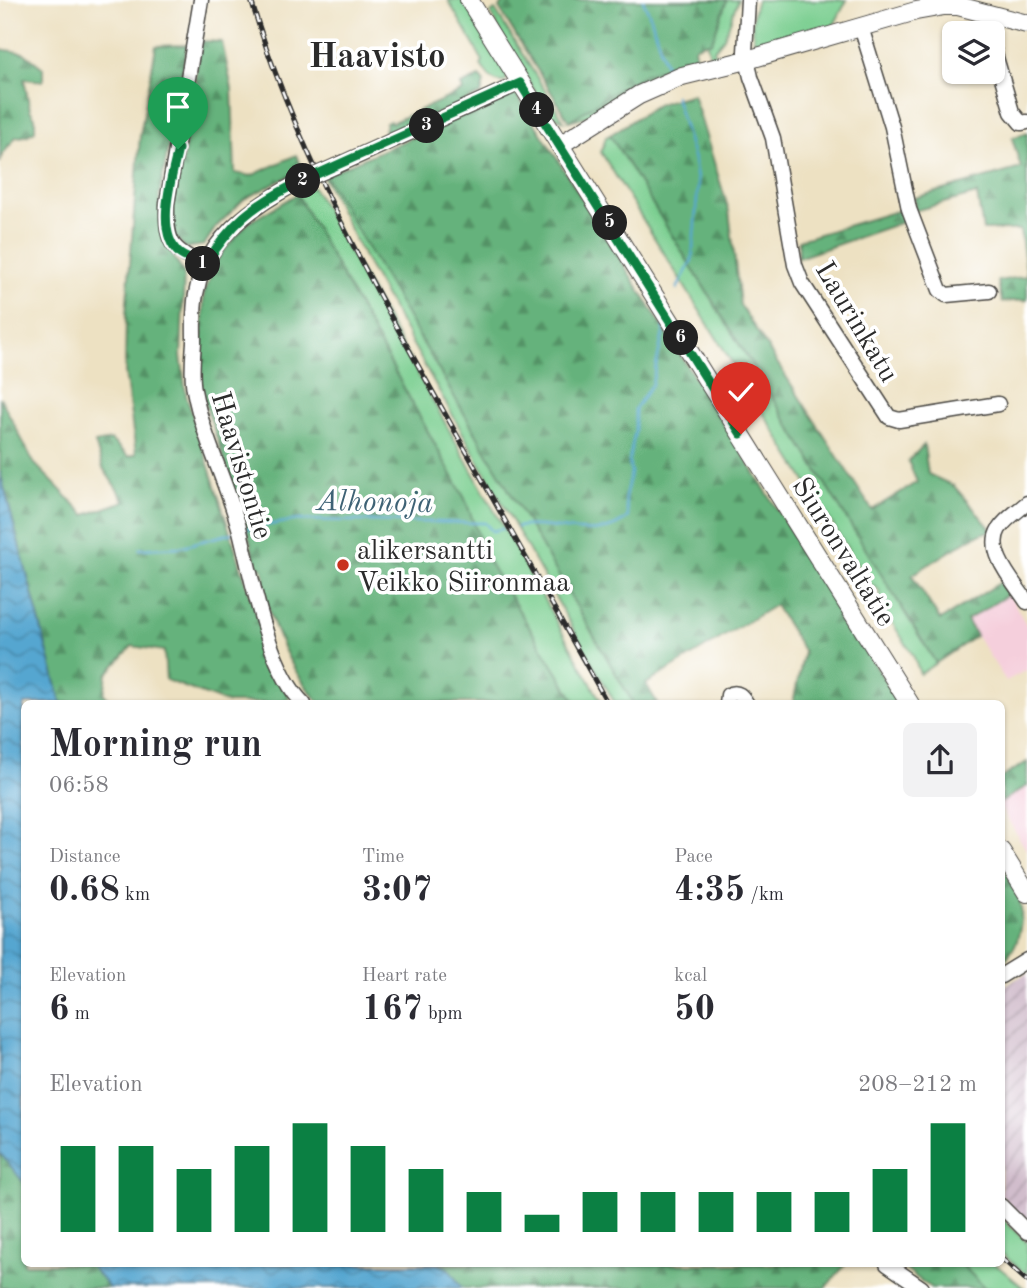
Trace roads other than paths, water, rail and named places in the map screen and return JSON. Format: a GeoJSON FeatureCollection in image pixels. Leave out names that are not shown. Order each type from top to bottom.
{"type":"FeatureCollection","features":[{"type":"Feature","properties":{"kind":"main road","name":"Siuronvaltatie"},"geometry":{"type":"LineString","coordinates":[[469,0],[907,700]]}},
{"type":"Feature","properties":{"kind":"main road"},"geometry":{"type":"LineString","coordinates":[[560,145],[639,95],[682,76],[916,11],[944,6],[965,7],[1027,24]]}},
{"type":"Feature","properties":{"kind":"main road"},"geometry":{"type":"LineString","coordinates":[[1005,857],[1027,893]]}},
{"type":"Feature","properties":{"kind":"street"},"geometry":{"type":"LineString","coordinates":[[201,0],[166,222],[174,248],[182,255],[205,265]]}},
{"type":"Feature","properties":{"kind":"street"},"geometry":{"type":"LineString","coordinates":[[747,60],[745,36],[748,0]]}},
{"type":"Feature","properties":{"kind":"street"},"geometry":{"type":"LineString","coordinates":[[992,21],[993,14]]}},
{"type":"Feature","properties":{"kind":"street"},"geometry":{"type":"LineString","coordinates":[[862,27],[892,127],[909,209],[940,290],[946,295],[989,291]]}},
{"type":"Feature","properties":{"kind":"street","name":"Laurinkatu"},"geometry":{"type":"LineString","coordinates":[[747,60],[773,138],[795,265],[802,283],[888,417],[899,420],[998,404]]}},
{"type":"Feature","properties":{"kind":"street","name":"Haavistontie"},"geometry":{"type":"LineString","coordinates":[[299,700],[282,674],[271,642],[237,520],[193,387],[196,293],[205,265],[222,238],[261,202],[295,184],[520,83]]}},
{"type":"Feature","properties":{"kind":"street"},"geometry":{"type":"LineString","coordinates":[[1004,84],[1012,112],[1021,123],[1027,122]]}},
{"type":"Feature","properties":{"kind":"street"},"geometry":{"type":"LineString","coordinates":[[1027,503],[1003,524],[997,532],[995,543],[997,554],[1027,602]]}},
{"type":"Feature","properties":{"kind":"street"},"geometry":{"type":"LineString","coordinates":[[728,700],[729,695],[736,692],[744,700]]}},
{"type":"Feature","properties":{"kind":"street"},"geometry":{"type":"LineString","coordinates":[[1005,973],[1027,960]]}},
{"type":"Feature","properties":{"kind":"street"},"geometry":{"type":"LineString","coordinates":[[1005,1210],[1027,1232]]}},
{"type":"Feature","properties":{"kind":"street"},"geometry":{"type":"LineString","coordinates":[[891,1267],[914,1286]]}},
{"type":"Feature","properties":{"kind":"water"},"geometry":{"type":"Polygon","coordinates":[[[0,472],[60,700],[21,700],[21,1179],[0,1153],[0,472]]]}},
{"type":"Feature","properties":{"kind":"water"},"geometry":{"type":"Polygon","coordinates":[[[92,1267],[445,1267],[462,1288],[109,1288],[92,1267]]]}},
{"type":"Feature","properties":{"kind":"waterway","name":"Alhonoja"},"geometry":{"type":"LineString","coordinates":[[643,0],[668,73]]}},
{"type":"Feature","properties":{"kind":"waterway","name":"Alhonoja"},"geometry":{"type":"LineString","coordinates":[[675,96],[694,160],[698,186],[692,260],[677,289]]}},
{"type":"Feature","properties":{"kind":"waterway","name":"Alhonoja"},"geometry":{"type":"LineString","coordinates":[[517,527],[590,531],[616,525],[628,517],[625,497],[631,472],[629,461],[635,431],[635,409],[652,384],[665,325]]}},
{"type":"Feature","properties":{"kind":"waterway","name":"Alhonoja"},"geometry":{"type":"LineString","coordinates":[[244,529],[298,520],[485,523],[492,531],[502,529]]}},
{"type":"Feature","properties":{"kind":"waterway","name":"Alhonoja"},"geometry":{"type":"LineString","coordinates":[[139,549],[180,547],[236,532]]}},
{"type":"Feature","properties":{"kind":"railway"},"geometry":{"type":"LineString","coordinates":[[251,0],[287,102],[331,202],[407,347],[606,700]]}},
{"type":"Feature","properties":{"kind":"railway"},"geometry":{"type":"LineString","coordinates":[[1005,1262],[1027,1281]]}},
{"type":"Feature","properties":{"kind":"place","name":"alikersantti Veikko Siironmaa"},"geometry":{"type":"Point","coordinates":[343,565]}},
{"type":"Feature","properties":{"kind":"district","name":"Haavisto"},"geometry":{"type":"Point","coordinates":[377,55]}}]}
